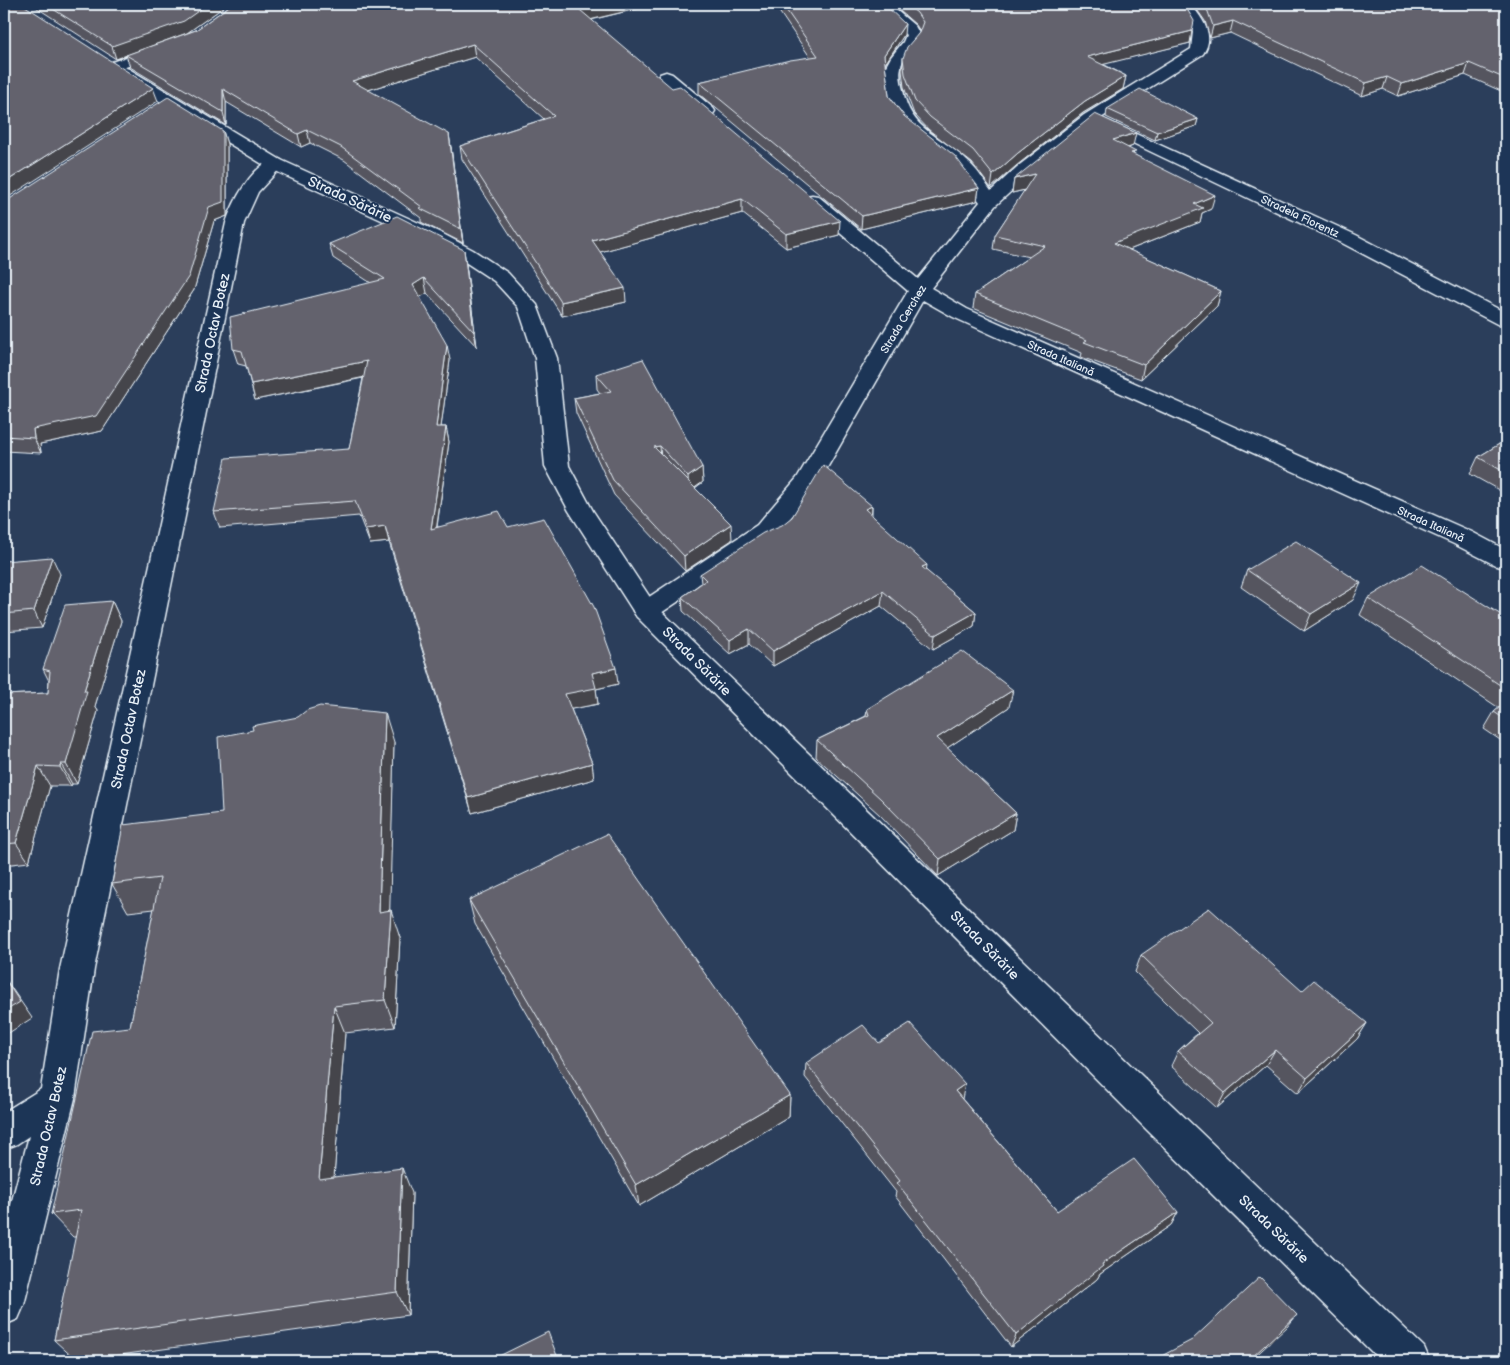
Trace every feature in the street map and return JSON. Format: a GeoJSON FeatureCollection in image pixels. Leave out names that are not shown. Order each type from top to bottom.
{"type":"FeatureCollection","features":[{"type":"Feature","properties":{"kind":"street"},"geometry":{"type":"LineString","coordinates":[[881,4],[910,29],[913,35],[911,44],[900,54],[893,66],[897,99],[901,112],[908,122],[961,164],[989,202]]}},
{"type":"Feature","properties":{"kind":"street","name":"Strada Cerchez"},"geometry":{"type":"LineString","coordinates":[[646,610],[766,531],[807,482],[919,290],[989,202],[1023,171],[1090,118],[1198,51],[1203,35],[1200,26],[1184,4]]}},
{"type":"Feature","properties":{"kind":"street"},"geometry":{"type":"LineString","coordinates":[[114,66],[176,44]]}},
{"type":"Feature","properties":{"kind":"street","name":"Strada Sărărie"},"geometry":{"type":"LineString","coordinates":[[90,51],[114,66],[164,107],[275,164],[436,238],[466,254],[501,277],[526,305],[546,358],[558,466],[581,510],[646,610],[1146,1104],[1410,1361]]}},
{"type":"Feature","properties":{"kind":"street"},"geometry":{"type":"LineString","coordinates":[[666,77],[718,121]]}},
{"type":"Feature","properties":{"kind":"street","name":"Stradela Florentz"},"geometry":{"type":"LineString","coordinates":[[1090,118],[1349,239],[1506,321]]}},
{"type":"Feature","properties":{"kind":"street","name":"Strada Octav Botez"},"geometry":{"type":"LineString","coordinates":[[4,1305],[57,1098],[77,969],[235,223],[242,202],[254,183],[275,164]]}},
{"type":"Feature","properties":{"kind":"street","name":"Strada Italiană"},"geometry":{"type":"LineString","coordinates":[[800,190],[919,290],[960,313],[1454,534],[1506,560]]}},
{"type":"Feature","properties":{"kind":"street"},"geometry":{"type":"LineString","coordinates":[[4,1132],[57,1098]]}},
{"type":"Feature","properties":{"kind":"building"},"geometry":{"type":"Polygon","coordinates":[[[4,4],[22,4],[153,88],[4,183],[4,4]]]}},
{"type":"Feature","properties":{"kind":"building"},"geometry":{"type":"Polygon","coordinates":[[[45,4],[208,4],[184,21],[112,46],[45,4]]]}},
{"type":"Feature","properties":{"kind":"building"},"geometry":{"type":"Polygon","coordinates":[[[232,4],[607,4],[580,10],[672,88],[680,86],[840,221],[786,234],[742,199],[592,240],[625,288],[561,302],[460,146],[554,116],[473,44],[352,81],[449,134],[461,229],[419,208],[422,207],[341,147],[307,130],[298,134],[223,89],[223,112],[126,55],[196,30],[232,4]]]}},
{"type":"Feature","properties":{"kind":"building"},"geometry":{"type":"Polygon","coordinates":[[[782,4],[884,4],[905,24],[884,55],[889,96],[904,116],[955,156],[979,188],[862,216],[699,82],[790,60],[818,56],[782,4]]]}},
{"type":"Feature","properties":{"kind":"building"},"geometry":{"type":"Polygon","coordinates":[[[906,4],[1184,4],[1194,21],[1192,31],[1087,57],[1126,76],[1085,101],[993,175],[973,150],[930,117],[915,101],[905,74],[903,58],[907,47],[919,33],[923,22],[917,13],[906,4]]]}},
{"type":"Feature","properties":{"kind":"building"},"geometry":{"type":"Polygon","coordinates":[[[1204,4],[1502,4],[1506,6],[1506,79],[1469,63],[1402,84],[1387,77],[1366,83],[1233,21],[1213,26],[1204,4]]]}},
{"type":"Feature","properties":{"kind":"building"},"geometry":{"type":"Polygon","coordinates":[[[1140,89],[1198,119],[1157,132],[1107,109],[1140,89]]]}},
{"type":"Feature","properties":{"kind":"building"},"geometry":{"type":"Polygon","coordinates":[[[168,97],[223,131],[223,202],[209,207],[189,276],[96,416],[33,429],[34,438],[4,436],[4,202],[168,97]]]}},
{"type":"Feature","properties":{"kind":"building"},"geometry":{"type":"Polygon","coordinates":[[[1095,114],[1136,133],[1113,140],[1136,152],[1131,153],[1215,195],[1194,204],[1203,208],[1114,243],[1221,291],[1144,365],[1084,342],[1087,340],[975,294],[1045,246],[995,235],[1035,174],[1014,179],[1095,114]]]}},
{"type":"Feature","properties":{"kind":"building"},"geometry":{"type":"Polygon","coordinates":[[[397,216],[464,250],[474,332],[424,278],[413,285],[447,345],[436,427],[446,427],[431,529],[499,511],[508,527],[544,518],[594,607],[616,668],[592,673],[596,688],[565,694],[592,763],[468,798],[385,526],[366,529],[355,501],[214,512],[226,458],[349,449],[367,361],[251,384],[242,351],[233,349],[230,317],[385,279],[329,244],[397,216]]]}},
{"type":"Feature","properties":{"kind":"building"},"geometry":{"type":"Polygon","coordinates":[[[643,359],[702,467],[688,477],[660,446],[654,447],[731,524],[684,556],[613,480],[574,398],[611,391],[596,374],[643,359]]]}},
{"type":"Feature","properties":{"kind":"building"},"geometry":{"type":"Polygon","coordinates":[[[1506,440],[1506,473],[1478,457],[1506,440]]]}},
{"type":"Feature","properties":{"kind":"building"},"geometry":{"type":"Polygon","coordinates":[[[823,465],[872,506],[865,509],[927,565],[922,567],[976,612],[935,635],[883,591],[773,651],[749,629],[730,640],[682,597],[706,580],[700,574],[763,533],[782,525],[792,517],[823,465]]]}},
{"type":"Feature","properties":{"kind":"building"},"geometry":{"type":"Polygon","coordinates":[[[1296,541],[1361,583],[1311,614],[1247,570],[1296,541]]]}},
{"type":"Feature","properties":{"kind":"building"},"geometry":{"type":"Polygon","coordinates":[[[52,557],[34,611],[4,614],[4,561],[52,557]]]}},
{"type":"Feature","properties":{"kind":"building"},"geometry":{"type":"Polygon","coordinates":[[[1422,565],[1506,618],[1506,689],[1368,598],[1422,565]]]}},
{"type":"Feature","properties":{"kind":"building"},"geometry":{"type":"Polygon","coordinates":[[[112,601],[84,691],[87,691],[66,764],[61,764],[60,767],[38,766],[16,843],[4,844],[4,695],[48,693],[50,671],[43,669],[65,605],[112,601]]]}},
{"type":"Feature","properties":{"kind":"building"},"geometry":{"type":"Polygon","coordinates":[[[962,651],[1013,690],[937,738],[1016,813],[940,859],[881,799],[817,740],[869,715],[867,709],[962,651]]]}},
{"type":"Feature","properties":{"kind":"building"},"geometry":{"type":"Polygon","coordinates":[[[1506,702],[1506,720],[1494,712],[1506,702]]]}},
{"type":"Feature","properties":{"kind":"building"},"geometry":{"type":"Polygon","coordinates":[[[320,706],[385,713],[379,912],[391,910],[385,1000],[334,1006],[319,1179],[402,1168],[397,1292],[54,1340],[81,1210],[51,1214],[92,1031],[130,1027],[160,878],[112,884],[123,825],[222,813],[218,737],[253,730],[252,726],[298,717],[307,710],[320,706]]]}},
{"type":"Feature","properties":{"kind":"building"},"geometry":{"type":"Polygon","coordinates":[[[607,834],[790,1095],[636,1185],[469,900],[607,834]]]}},
{"type":"Feature","properties":{"kind":"building"},"geometry":{"type":"Polygon","coordinates":[[[1209,908],[1302,991],[1314,980],[1367,1023],[1307,1078],[1275,1050],[1225,1093],[1178,1051],[1211,1023],[1141,955],[1209,908]]]}},
{"type":"Feature","properties":{"kind":"building"},"geometry":{"type":"Polygon","coordinates":[[[4,978],[20,1002],[4,1012],[4,978]]]}},
{"type":"Feature","properties":{"kind":"building"},"geometry":{"type":"Polygon","coordinates":[[[910,1023],[965,1084],[955,1091],[1057,1211],[1134,1159],[1178,1212],[1102,1264],[1103,1266],[1016,1335],[897,1183],[900,1181],[806,1063],[863,1025],[879,1043],[910,1023]]]}},
{"type":"Feature","properties":{"kind":"building"},"geometry":{"type":"Polygon","coordinates":[[[1260,1277],[1297,1315],[1248,1361],[1152,1361],[1192,1340],[1260,1277]]]}},
{"type":"Feature","properties":{"kind":"building"},"geometry":{"type":"Polygon","coordinates":[[[548,1332],[559,1361],[489,1361],[548,1332]]]}}]}
